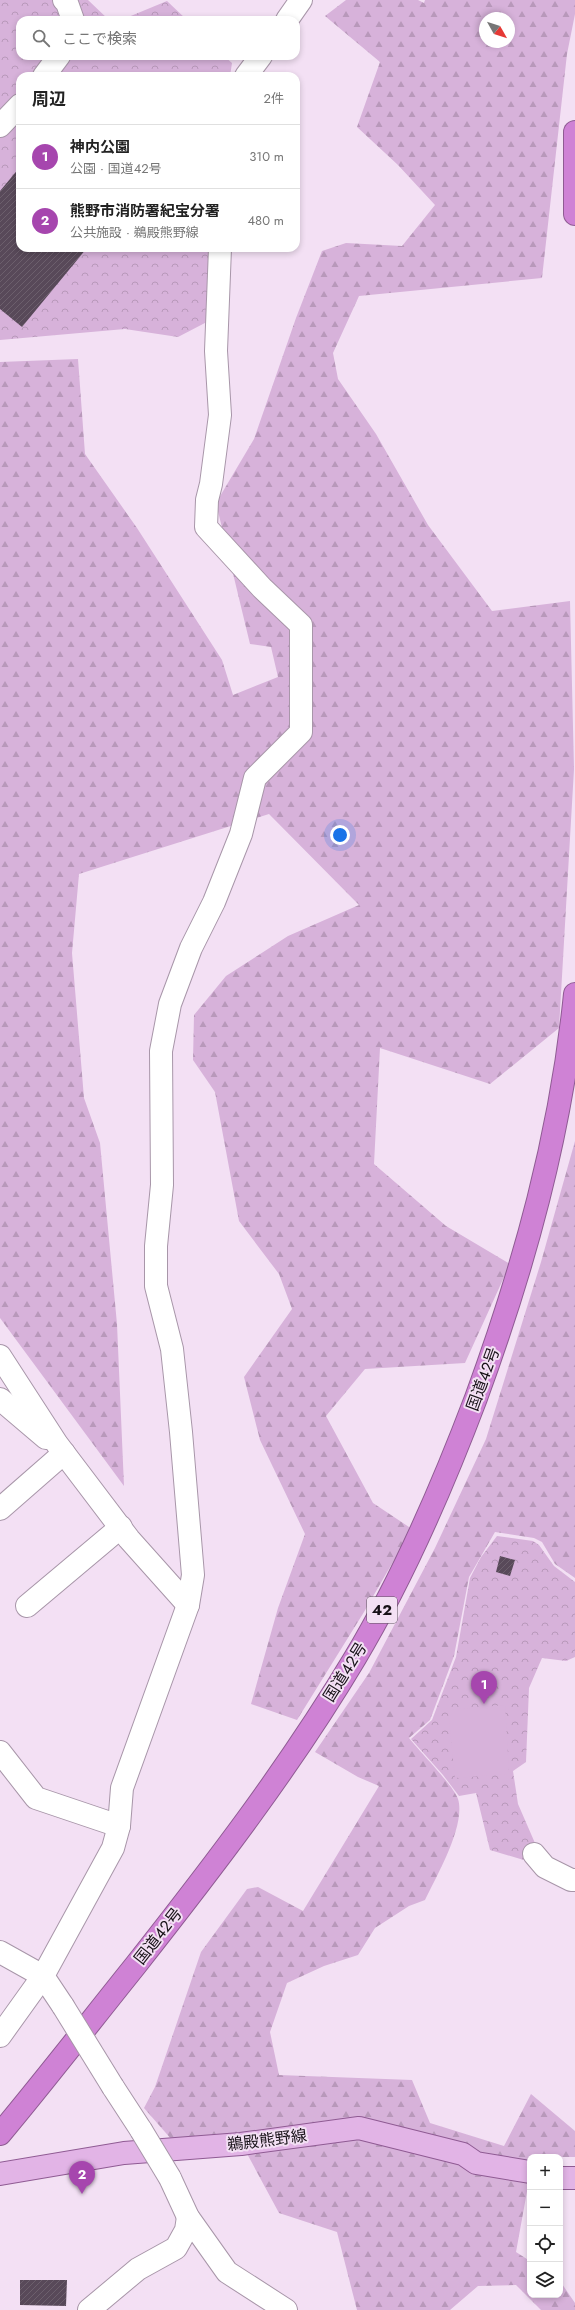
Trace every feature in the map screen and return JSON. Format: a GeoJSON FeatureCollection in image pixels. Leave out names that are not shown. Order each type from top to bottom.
{"type":"FeatureCollection","features":[{"type":"Feature","properties":{"kind":"highway"},"geometry":{"type":"LineString","coordinates":[[575,132],[575,214]]}},
{"type":"Feature","properties":{"kind":"highway","name":"国道42号"},"geometry":{"type":"LineString","coordinates":[[0,2134],[56,2067],[255,1810],[355,1659],[405,1568],[455,1454],[504,1322],[542,1192],[570,1050],[575,994]]}},
{"type":"Feature","properties":{"kind":"main road","name":"鵜殿熊野線"},"geometry":{"type":"LineString","coordinates":[[0,2174],[124,2153],[241,2144],[359,2128],[463,2154],[476,2163],[527,2172]]}},
{"type":"Feature","properties":{"kind":"main road"},"geometry":{"type":"LineString","coordinates":[[563,2178],[575,2178]]}},
{"type":"Feature","properties":{"kind":"street"},"geometry":{"type":"LineString","coordinates":[[64,0],[68,3],[72,16]]}},
{"type":"Feature","properties":{"kind":"street"},"geometry":{"type":"LineString","coordinates":[[290,16],[302,0]]}},
{"type":"Feature","properties":{"kind":"street"},"geometry":{"type":"LineString","coordinates":[[47,72],[56,60]]}},
{"type":"Feature","properties":{"kind":"street"},"geometry":{"type":"LineString","coordinates":[[249,72],[258,60]]}},
{"type":"Feature","properties":{"kind":"street"},"geometry":{"type":"LineString","coordinates":[[0,126],[16,108]]}},
{"type":"Feature","properties":{"kind":"street"},"geometry":{"type":"LineString","coordinates":[[0,2036],[43,1976],[113,1848],[119,1826],[122,1788],[188,1605],[193,1575],[181,1432],[172,1349],[156,1286],[156,1246],[162,1185],[161,1051],[170,1004],[191,948],[214,902],[241,834],[255,778],[301,732],[301,624],[262,588],[206,527],[207,500],[211,484],[220,415],[216,351],[220,252]]}},
{"type":"Feature","properties":{"kind":"street"},"geometry":{"type":"LineString","coordinates":[[0,1356],[59,1446],[121,1528],[188,1605]]}},
{"type":"Feature","properties":{"kind":"street"},"geometry":{"type":"LineString","coordinates":[[0,1399],[43,1437],[59,1446]]}},
{"type":"Feature","properties":{"kind":"street"},"geometry":{"type":"LineString","coordinates":[[0,1509],[59,1446]]}},
{"type":"Feature","properties":{"kind":"street"},"geometry":{"type":"LineString","coordinates":[[27,1606],[121,1528]]}},
{"type":"Feature","properties":{"kind":"street"},"geometry":{"type":"LineString","coordinates":[[0,1752],[36,1798],[119,1826]]}},
{"type":"Feature","properties":{"kind":"street"},"geometry":{"type":"LineString","coordinates":[[534,1854],[545,1867],[571,1880],[575,1880]]}},
{"type":"Feature","properties":{"kind":"street"},"geometry":{"type":"LineString","coordinates":[[0,1952],[43,1976],[170,2178],[188,2217],[228,2272],[286,2310]]}},
{"type":"Feature","properties":{"kind":"street"},"geometry":{"type":"LineString","coordinates":[[89,2310],[138,2269],[176,2248],[186,2230],[188,2217]]}},
{"type":"Feature","properties":{"kind":"green space"},"geometry":{"type":"Polygon","coordinates":[[[0,0],[88,0],[105,16],[16,16],[16,60],[229,60],[232,63],[231,72],[16,72],[16,252],[221,252],[226,312],[178,337],[125,329],[0,340],[0,0]]]}},
{"type":"Feature","properties":{"kind":"green space"},"geometry":{"type":"Polygon","coordinates":[[[346,0],[418,0],[424,3],[425,0],[575,0],[575,14],[567,54],[542,278],[359,296],[333,353],[338,379],[376,434],[428,525],[492,611],[570,601],[574,769],[559,1028],[490,1084],[380,1048],[374,1164],[446,1226],[510,1264],[465,1363],[365,1369],[326,1416],[373,1503],[412,1529],[364,1612],[297,1720],[251,1704],[278,1608],[305,1534],[260,1440],[244,1377],[292,1309],[279,1274],[239,1221],[215,1092],[193,1060],[194,1015],[226,976],[288,936],[359,905],[269,814],[79,874],[72,953],[84,1098],[100,1143],[117,1324],[124,1486],[0,1318],[0,362],[78,359],[85,454],[137,528],[222,660],[233,695],[278,677],[271,647],[250,644],[216,503],[254,439],[296,318],[322,251],[346,243],[402,246],[435,205],[398,165],[357,127],[380,62],[325,16],[346,0]]]}},
{"type":"Feature","properties":{"kind":"green space"},"geometry":{"type":"Polygon","coordinates":[[[167,1],[183,16],[131,16],[167,1]]]}},
{"type":"Feature","properties":{"kind":"green space"},"geometry":{"type":"Polygon","coordinates":[[[575,1141],[575,1578],[555,1564],[542,1542],[534,1538],[495,1532],[469,1577],[454,1656],[430,1720],[409,1738],[444,1778],[458,1799],[458,1822],[443,1864],[425,1900],[409,1906],[375,1928],[358,1955],[324,1966],[287,1983],[270,2032],[279,2075],[412,2080],[430,2123],[504,2146],[531,2094],[575,2131],[575,2157],[563,2157],[563,2154],[527,2154],[527,2192],[516,2252],[527,2259],[527,2296],[516,2285],[478,2286],[450,2310],[357,2310],[337,2232],[279,2213],[238,2137],[172,2140],[144,2108],[155,2087],[201,1952],[247,1889],[258,1887],[303,1911],[379,1786],[358,1777],[315,1752],[369,1673],[435,1548],[486,1439],[541,1262],[575,1141]]]}},
{"type":"Feature","properties":{"kind":"green space"},"geometry":{"type":"Polygon","coordinates":[[[497,1536],[533,1541],[539,1545],[554,1566],[575,1582],[575,1657],[566,1661],[542,1658],[529,1688],[526,1762],[513,1771],[518,1804],[538,1850],[527,1861],[490,1850],[476,1793],[459,1796],[443,1775],[411,1739],[432,1720],[456,1657],[470,1578],[481,1557],[497,1536]]]}},
{"type":"Feature","properties":{"kind":"green space"},"geometry":{"type":"Polygon","coordinates":[[[505,1705],[509,1774],[455,1778],[448,1710],[505,1705]]]}},
{"type":"Feature","properties":{"kind":"green space"},"geometry":{"type":"Polygon","coordinates":[[[563,2285],[575,2303],[575,2310],[541,2310],[529,2298],[563,2298],[563,2285]]]}},
{"type":"Feature","properties":{"kind":"building"},"geometry":{"type":"Polygon","coordinates":[[[16,172],[16,252],[84,252],[22,327],[0,309],[0,191],[16,172]]]}},
{"type":"Feature","properties":{"kind":"building"},"geometry":{"type":"Polygon","coordinates":[[[500,1556],[515,1560],[510,1576],[496,1572],[500,1556]]]}},
{"type":"Feature","properties":{"kind":"building"},"geometry":{"type":"Polygon","coordinates":[[[20,2280],[67,2280],[66,2306],[20,2305],[20,2280]]]}},
{"type":"Feature","properties":{"kind":"place","name":"神内公園"},"geometry":{"type":"Point","coordinates":[484,1704]}},
{"type":"Feature","properties":{"kind":"place","name":"熊野市消防署紀宝分署"},"geometry":{"type":"Point","coordinates":[82,2194]}}]}
